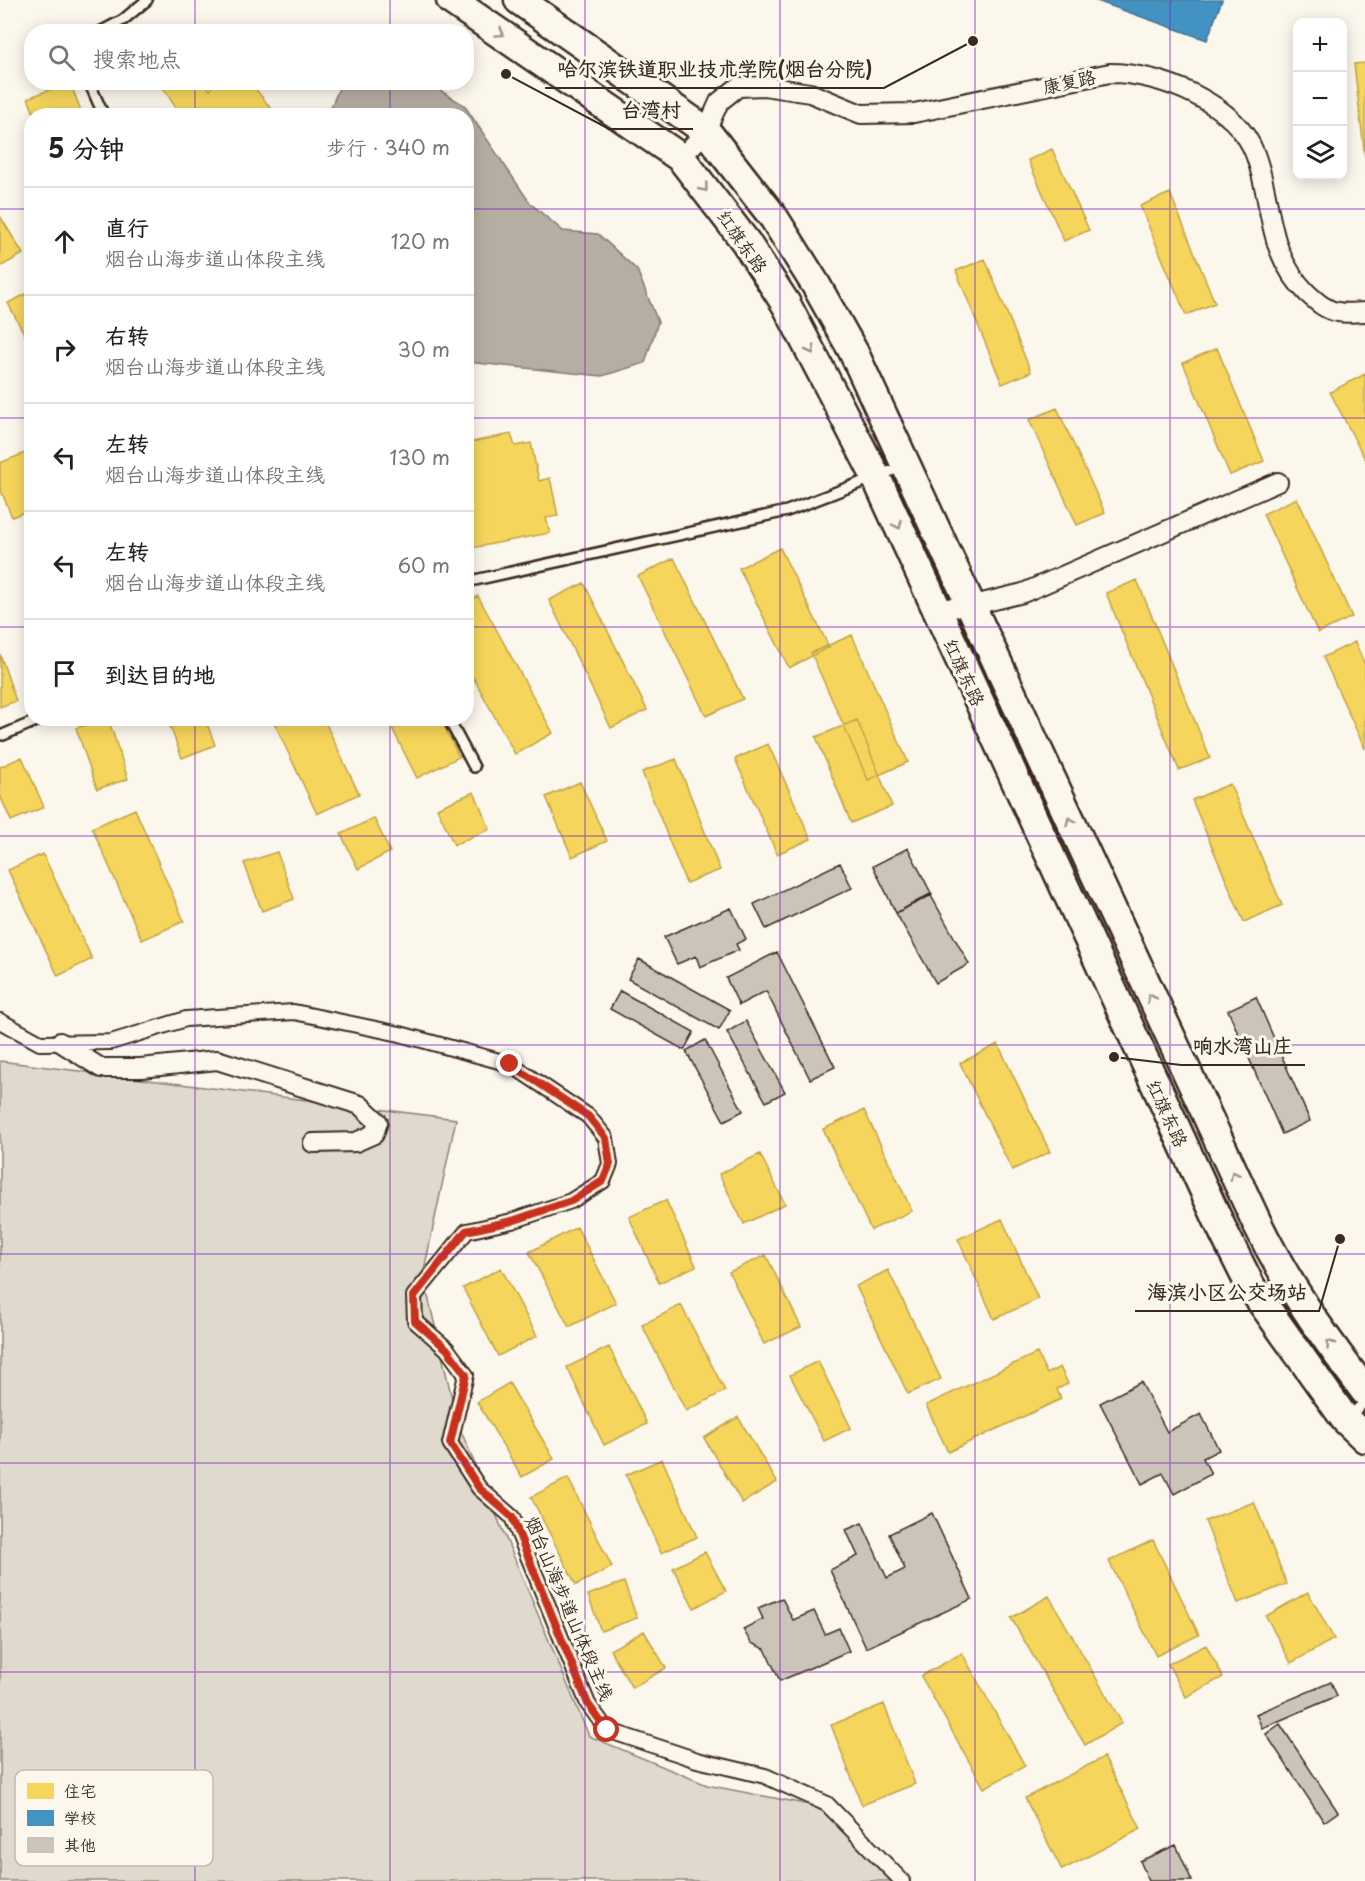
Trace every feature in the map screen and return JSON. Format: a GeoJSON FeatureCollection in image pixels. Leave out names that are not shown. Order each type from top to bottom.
{"type":"FeatureCollection","features":[{"type":"Feature","properties":{"kind":"main road","name":"红旗东路"},"geometry":{"type":"LineString","coordinates":[[451,0],[681,158],[746,241],[786,304],[876,477],[1251,1287],[1282,1334],[1358,1420]]}},
{"type":"Feature","properties":{"kind":"main road","name":"红旗东路"},"geometry":{"type":"LineString","coordinates":[[519,0],[706,132],[774,218],[816,285],[853,351],[1212,1129],[1280,1271],[1307,1315],[1365,1391]]}},
{"type":"Feature","properties":{"kind":"street","name":"康复路"},"geometry":{"type":"LineString","coordinates":[[681,158],[706,132],[719,102],[738,87],[764,86],[810,93],[861,114],[914,113],[1110,73],[1135,73],[1163,81],[1197,96],[1233,122],[1254,152],[1279,254],[1297,282],[1319,304],[1337,312],[1365,312]]}},
{"type":"Feature","properties":{"kind":"street"},"geometry":{"type":"LineString","coordinates":[[937,609],[970,606],[1023,593],[1278,482]]}},
{"type":"Feature","properties":{"kind":"street","name":"烟台山海步道山体段主线"},"geometry":{"type":"LineString","coordinates":[[0,1021],[40,1042],[111,1042],[186,1019],[294,1012],[400,1034],[510,1064],[588,1116],[606,1138],[610,1164],[603,1181],[571,1201],[512,1221],[466,1231],[414,1296],[415,1321],[447,1349],[466,1375],[450,1443],[479,1488],[512,1517],[588,1704],[607,1730],[697,1760],[765,1776],[827,1804],[902,1881]]}},
{"type":"Feature","properties":{"kind":"street"},"geometry":{"type":"LineString","coordinates":[[60,1042],[101,1068],[141,1068],[217,1060],[360,1105],[378,1122],[374,1134],[356,1142],[313,1143]]}},
{"type":"Feature","properties":{"kind":"lane"},"geometry":{"type":"LineString","coordinates":[[115,24],[147,0]]}},
{"type":"Feature","properties":{"kind":"lane"},"geometry":{"type":"LineString","coordinates":[[93,90],[100,108]]}},
{"type":"Feature","properties":{"kind":"lane"},"geometry":{"type":"LineString","coordinates":[[474,580],[787,511],[905,465]]}},
{"type":"Feature","properties":{"kind":"lane"},"geometry":{"type":"LineString","coordinates":[[3,735],[24,726]]}},
{"type":"Feature","properties":{"kind":"lane"},"geometry":{"type":"LineString","coordinates":[[452,726],[474,767]]}},
{"type":"Feature","properties":{"kind":"shaded area"},"geometry":{"type":"Polygon","coordinates":[[[338,90],[439,90],[466,108],[331,108],[338,90]]]}},
{"type":"Feature","properties":{"kind":"shaded area"},"geometry":{"type":"Polygon","coordinates":[[[474,120],[530,203],[563,231],[598,234],[637,270],[658,322],[645,363],[602,376],[474,363],[474,120]]]}},
{"type":"Feature","properties":{"kind":"shaded area"},"geometry":{"type":"Polygon","coordinates":[[[0,1061],[456,1119],[423,1275],[458,1424],[589,1736],[707,1785],[820,1807],[893,1881],[0,1881],[0,1061]]]}},
{"type":"Feature","properties":{"kind":"building: 住宅"},"geometry":{"type":"Polygon","coordinates":[[[1365,63],[1365,158],[1354,64],[1365,63]]]}},
{"type":"Feature","properties":{"kind":"building: 住宅"},"geometry":{"type":"Polygon","coordinates":[[[49,90],[73,90],[80,108],[32,108],[28,98],[49,90]]]}},
{"type":"Feature","properties":{"kind":"building: 住宅"},"geometry":{"type":"Polygon","coordinates":[[[164,90],[256,90],[271,108],[176,108],[164,90]]]}},
{"type":"Feature","properties":{"kind":"building: 住宅"},"geometry":{"type":"Polygon","coordinates":[[[1052,149],[1089,230],[1064,241],[1028,160],[1052,149]]]}},
{"type":"Feature","properties":{"kind":"building: 住宅"},"geometry":{"type":"Polygon","coordinates":[[[1170,193],[1215,303],[1186,315],[1140,206],[1170,193]]]}},
{"type":"Feature","properties":{"kind":"building: 住宅"},"geometry":{"type":"Polygon","coordinates":[[[0,216],[23,254],[0,267],[0,216]]]}},
{"type":"Feature","properties":{"kind":"building: 住宅"},"geometry":{"type":"Polygon","coordinates":[[[985,259],[1031,372],[1002,384],[956,271],[985,259]]]}},
{"type":"Feature","properties":{"kind":"building: 住宅"},"geometry":{"type":"Polygon","coordinates":[[[24,295],[24,334],[8,303],[24,295]]]}},
{"type":"Feature","properties":{"kind":"building: 住宅"},"geometry":{"type":"Polygon","coordinates":[[[1217,348],[1264,461],[1230,475],[1183,363],[1217,348]]]}},
{"type":"Feature","properties":{"kind":"building: 住宅"},"geometry":{"type":"Polygon","coordinates":[[[1365,374],[1365,459],[1330,392],[1365,374]]]}},
{"type":"Feature","properties":{"kind":"building: 住宅"},"geometry":{"type":"Polygon","coordinates":[[[1057,408],[1105,513],[1077,525],[1029,420],[1057,408]]]}},
{"type":"Feature","properties":{"kind":"building: 住宅"},"geometry":{"type":"Polygon","coordinates":[[[511,434],[515,446],[531,443],[539,481],[550,478],[558,516],[546,518],[550,533],[474,547],[474,441],[511,434]]]}},
{"type":"Feature","properties":{"kind":"building: 住宅"},"geometry":{"type":"Polygon","coordinates":[[[24,453],[24,512],[12,517],[0,488],[0,463],[24,453]]]}},
{"type":"Feature","properties":{"kind":"building: 住宅"},"geometry":{"type":"Polygon","coordinates":[[[1297,498],[1352,617],[1318,633],[1263,514],[1297,498]]]}},
{"type":"Feature","properties":{"kind":"building: 住宅"},"geometry":{"type":"Polygon","coordinates":[[[780,548],[829,647],[789,668],[739,568],[780,548]]]}},
{"type":"Feature","properties":{"kind":"building: 住宅"},"geometry":{"type":"Polygon","coordinates":[[[674,558],[743,699],[706,716],[638,576],[674,558]]]}},
{"type":"Feature","properties":{"kind":"building: 住宅"},"geometry":{"type":"Polygon","coordinates":[[[1137,580],[1210,758],[1179,770],[1106,593],[1137,580]]]}},
{"type":"Feature","properties":{"kind":"building: 住宅"},"geometry":{"type":"Polygon","coordinates":[[[584,583],[647,710],[611,728],[549,600],[584,583]]]}},
{"type":"Feature","properties":{"kind":"building: 住宅"},"geometry":{"type":"Polygon","coordinates":[[[478,596],[553,733],[515,754],[474,679],[474,598],[478,596]]]}},
{"type":"Feature","properties":{"kind":"building: 住宅"},"geometry":{"type":"Polygon","coordinates":[[[852,635],[908,762],[868,780],[811,653],[852,635]]]}},
{"type":"Feature","properties":{"kind":"building: 住宅"},"geometry":{"type":"Polygon","coordinates":[[[1355,642],[1365,665],[1365,749],[1323,657],[1355,642]]]}},
{"type":"Feature","properties":{"kind":"building: 住宅"},"geometry":{"type":"Polygon","coordinates":[[[0,654],[16,701],[0,707],[0,654]]]}},
{"type":"Feature","properties":{"kind":"building: 住宅"},"geometry":{"type":"Polygon","coordinates":[[[857,720],[892,806],[851,823],[816,737],[857,720]]]}},
{"type":"Feature","properties":{"kind":"building: 住宅"},"geometry":{"type":"Polygon","coordinates":[[[111,726],[128,779],[97,789],[76,728],[111,726]]]}},
{"type":"Feature","properties":{"kind":"building: 住宅"},"geometry":{"type":"Polygon","coordinates":[[[170,726],[208,726],[215,745],[182,758],[170,726]]]}},
{"type":"Feature","properties":{"kind":"building: 住宅"},"geometry":{"type":"Polygon","coordinates":[[[276,726],[327,726],[359,794],[317,814],[276,726]]]}},
{"type":"Feature","properties":{"kind":"building: 住宅"},"geometry":{"type":"Polygon","coordinates":[[[391,726],[444,726],[459,757],[417,778],[391,726]]]}},
{"type":"Feature","properties":{"kind":"building: 住宅"},"geometry":{"type":"Polygon","coordinates":[[[768,744],[811,839],[777,854],[735,759],[768,744]]]}},
{"type":"Feature","properties":{"kind":"building: 住宅"},"geometry":{"type":"Polygon","coordinates":[[[22,757],[44,807],[11,821],[0,795],[0,767],[22,757]]]}},
{"type":"Feature","properties":{"kind":"building: 住宅"},"geometry":{"type":"Polygon","coordinates":[[[676,759],[720,870],[686,883],[642,772],[676,759]]]}},
{"type":"Feature","properties":{"kind":"building: 住宅"},"geometry":{"type":"Polygon","coordinates":[[[580,782],[607,841],[572,857],[546,797],[580,782]]]}},
{"type":"Feature","properties":{"kind":"building: 住宅"},"geometry":{"type":"Polygon","coordinates":[[[1230,784],[1282,905],[1244,922],[1192,800],[1230,784]]]}},
{"type":"Feature","properties":{"kind":"building: 住宅"},"geometry":{"type":"Polygon","coordinates":[[[474,792],[490,829],[454,845],[437,808],[474,792]]]}},
{"type":"Feature","properties":{"kind":"building: 住宅"},"geometry":{"type":"Polygon","coordinates":[[[135,809],[184,921],[142,940],[92,828],[135,809]]]}},
{"type":"Feature","properties":{"kind":"building: 住宅"},"geometry":{"type":"Polygon","coordinates":[[[374,818],[390,852],[358,869],[341,834],[374,818]]]}},
{"type":"Feature","properties":{"kind":"building: 住宅"},"geometry":{"type":"Polygon","coordinates":[[[277,852],[294,899],[262,911],[244,863],[277,852]]]}},
{"type":"Feature","properties":{"kind":"building: 住宅"},"geometry":{"type":"Polygon","coordinates":[[[43,854],[92,959],[58,976],[8,870],[43,854]]]}},
{"type":"Feature","properties":{"kind":"building: 住宅"},"geometry":{"type":"Polygon","coordinates":[[[998,1044],[1050,1152],[1012,1170],[960,1063],[998,1044]]]}},
{"type":"Feature","properties":{"kind":"building: 住宅"},"geometry":{"type":"Polygon","coordinates":[[[864,1110],[912,1211],[871,1230],[823,1129],[864,1110]]]}},
{"type":"Feature","properties":{"kind":"building: 住宅"},"geometry":{"type":"Polygon","coordinates":[[[760,1154],[785,1204],[744,1224],[719,1174],[760,1154]]]}},
{"type":"Feature","properties":{"kind":"building: 住宅"},"geometry":{"type":"Polygon","coordinates":[[[666,1200],[696,1266],[659,1283],[629,1217],[666,1200]]]}},
{"type":"Feature","properties":{"kind":"building: 住宅"},"geometry":{"type":"Polygon","coordinates":[[[1002,1219],[1038,1299],[994,1319],[958,1239],[1002,1219]]]}},
{"type":"Feature","properties":{"kind":"building: 住宅"},"geometry":{"type":"Polygon","coordinates":[[[577,1227],[616,1303],[569,1327],[529,1252],[577,1227]]]}},
{"type":"Feature","properties":{"kind":"building: 住宅"},"geometry":{"type":"Polygon","coordinates":[[[766,1255],[801,1327],[764,1344],[729,1272],[766,1255]]]}},
{"type":"Feature","properties":{"kind":"building: 住宅"},"geometry":{"type":"Polygon","coordinates":[[[501,1268],[537,1336],[498,1356],[463,1288],[501,1268]]]}},
{"type":"Feature","properties":{"kind":"building: 住宅"},"geometry":{"type":"Polygon","coordinates":[[[888,1270],[941,1379],[908,1394],[856,1286],[888,1270]]]}},
{"type":"Feature","properties":{"kind":"building: 住宅"},"geometry":{"type":"Polygon","coordinates":[[[681,1305],[725,1391],[686,1411],[642,1325],[681,1305]]]}},
{"type":"Feature","properties":{"kind":"building: 住宅"},"geometry":{"type":"Polygon","coordinates":[[[609,1347],[647,1424],[604,1445],[567,1367],[609,1347]]]}},
{"type":"Feature","properties":{"kind":"building: 住宅"},"geometry":{"type":"Polygon","coordinates":[[[1037,1353],[1047,1374],[1060,1367],[1068,1384],[1057,1389],[1061,1399],[948,1452],[926,1405],[1037,1353]]]}},
{"type":"Feature","properties":{"kind":"building: 住宅"},"geometry":{"type":"Polygon","coordinates":[[[818,1361],[851,1428],[824,1441],[790,1375],[818,1361]]]}},
{"type":"Feature","properties":{"kind":"building: 住宅"},"geometry":{"type":"Polygon","coordinates":[[[509,1383],[554,1459],[522,1477],[477,1402],[509,1383]]]}},
{"type":"Feature","properties":{"kind":"building: 住宅"},"geometry":{"type":"Polygon","coordinates":[[[738,1417],[777,1482],[742,1503],[704,1438],[738,1417]]]}},
{"type":"Feature","properties":{"kind":"building: 住宅"},"geometry":{"type":"Polygon","coordinates":[[[662,1459],[697,1537],[661,1553],[626,1475],[662,1459]]]}},
{"type":"Feature","properties":{"kind":"building: 住宅"},"geometry":{"type":"Polygon","coordinates":[[[568,1478],[612,1567],[576,1585],[531,1497],[568,1478]]]}},
{"type":"Feature","properties":{"kind":"building: 住宅"},"geometry":{"type":"Polygon","coordinates":[[[1254,1502],[1287,1584],[1238,1603],[1205,1521],[1254,1502]]]}},
{"type":"Feature","properties":{"kind":"building: 住宅"},"geometry":{"type":"Polygon","coordinates":[[[1153,1540],[1199,1635],[1156,1656],[1109,1561],[1153,1540]]]}},
{"type":"Feature","properties":{"kind":"building: 住宅"},"geometry":{"type":"Polygon","coordinates":[[[705,1552],[726,1591],[694,1608],[673,1568],[705,1552]]]}},
{"type":"Feature","properties":{"kind":"building: 住宅"},"geometry":{"type":"Polygon","coordinates":[[[624,1582],[637,1618],[601,1631],[588,1595],[624,1582]]]}},
{"type":"Feature","properties":{"kind":"building: 住宅"},"geometry":{"type":"Polygon","coordinates":[[[1308,1592],[1334,1639],[1291,1663],[1266,1616],[1308,1592]]]}},
{"type":"Feature","properties":{"kind":"building: 住宅"},"geometry":{"type":"Polygon","coordinates":[[[1049,1596],[1122,1723],[1085,1745],[1011,1618],[1049,1596]]]}},
{"type":"Feature","properties":{"kind":"building: 住宅"},"geometry":{"type":"Polygon","coordinates":[[[644,1631],[666,1668],[632,1688],[610,1650],[644,1631]]]}},
{"type":"Feature","properties":{"kind":"building: 住宅"},"geometry":{"type":"Polygon","coordinates":[[[1206,1645],[1223,1677],[1186,1697],[1168,1664],[1206,1645]]]}},
{"type":"Feature","properties":{"kind":"building: 住宅"},"geometry":{"type":"Polygon","coordinates":[[[962,1653],[1025,1766],[984,1788],[921,1676],[962,1653]]]}},
{"type":"Feature","properties":{"kind":"building: 住宅"},"geometry":{"type":"Polygon","coordinates":[[[884,1704],[915,1784],[862,1805],[831,1725],[884,1704]]]}},
{"type":"Feature","properties":{"kind":"building: 住宅"},"geometry":{"type":"Polygon","coordinates":[[[1104,1757],[1141,1829],[1062,1870],[1025,1798],[1104,1757]]]}},
{"type":"Feature","properties":{"kind":"building: 学校"},"geometry":{"type":"Polygon","coordinates":[[[1094,0],[1222,0],[1207,40],[1094,0]]]}},
{"type":"Feature","properties":{"kind":"building: 其他"},"geometry":{"type":"Polygon","coordinates":[[[908,848],[932,895],[896,913],[873,866],[908,848]]]}},
{"type":"Feature","properties":{"kind":"building: 其他"},"geometry":{"type":"Polygon","coordinates":[[[840,863],[852,888],[766,929],[754,904],[840,863]]]}},
{"type":"Feature","properties":{"kind":"building: 其他"},"geometry":{"type":"Polygon","coordinates":[[[930,894],[969,964],[936,983],[896,913],[930,894]]]}},
{"type":"Feature","properties":{"kind":"building: 其他"},"geometry":{"type":"Polygon","coordinates":[[[731,908],[746,939],[736,944],[739,950],[700,967],[696,956],[677,964],[664,937],[731,908]]]}},
{"type":"Feature","properties":{"kind":"building: 其他"},"geometry":{"type":"Polygon","coordinates":[[[777,952],[835,1067],[810,1079],[766,991],[739,1005],[726,978],[777,952]]]}},
{"type":"Feature","properties":{"kind":"building: 其他"},"geometry":{"type":"Polygon","coordinates":[[[639,959],[730,1010],[719,1030],[628,979],[639,959]]]}},
{"type":"Feature","properties":{"kind":"building: 其他"},"geometry":{"type":"Polygon","coordinates":[[[620,991],[694,1032],[684,1050],[610,1009],[620,991]]]}},
{"type":"Feature","properties":{"kind":"building: 其他"},"geometry":{"type":"Polygon","coordinates":[[[1256,997],[1310,1121],[1282,1134],[1228,1010],[1256,997]]]}},
{"type":"Feature","properties":{"kind":"building: 其他"},"geometry":{"type":"Polygon","coordinates":[[[746,1021],[785,1092],[766,1102],[727,1032],[746,1021]]]}},
{"type":"Feature","properties":{"kind":"building: 其他"},"geometry":{"type":"Polygon","coordinates":[[[705,1040],[743,1111],[724,1121],[686,1051],[705,1040]]]}},
{"type":"Feature","properties":{"kind":"building: 其他"},"geometry":{"type":"Polygon","coordinates":[[[1141,1382],[1167,1432],[1201,1414],[1219,1450],[1203,1458],[1211,1474],[1174,1494],[1163,1473],[1142,1484],[1100,1403],[1141,1382]]]}},
{"type":"Feature","properties":{"kind":"building: 其他"},"geometry":{"type":"Polygon","coordinates":[[[932,1513],[972,1599],[866,1648],[830,1570],[858,1556],[846,1530],[862,1523],[887,1578],[905,1569],[889,1534],[932,1513]]]}},
{"type":"Feature","properties":{"kind":"building: 其他"},"geometry":{"type":"Polygon","coordinates":[[[782,1598],[793,1620],[814,1611],[825,1634],[839,1628],[849,1651],[780,1681],[765,1649],[751,1643],[743,1629],[763,1619],[758,1608],[782,1598]]]}},
{"type":"Feature","properties":{"kind":"building: 其他"},"geometry":{"type":"Polygon","coordinates":[[[1331,1682],[1337,1696],[1262,1728],[1256,1714],[1331,1682]]]}},
{"type":"Feature","properties":{"kind":"building: 其他"},"geometry":{"type":"Polygon","coordinates":[[[1280,1724],[1338,1812],[1324,1822],[1266,1734],[1280,1724]]]}},
{"type":"Feature","properties":{"kind":"building: 其他"},"geometry":{"type":"Polygon","coordinates":[[[1176,1845],[1192,1881],[1149,1881],[1140,1861],[1176,1845]]]}},
{"type":"Feature","properties":{"kind":"place","name":"哈尔滨铁道职业技术学院(烟台分院)"},"geometry":{"type":"Point","coordinates":[973,41]}},
{"type":"Feature","properties":{"kind":"place","name":"台湾村"},"geometry":{"type":"Point","coordinates":[506,74]}},
{"type":"Feature","properties":{"kind":"place","name":"响水湾山庄"},"geometry":{"type":"Point","coordinates":[1114,1057]}},
{"type":"Feature","properties":{"kind":"place","name":"海滨小区公交场站"},"geometry":{"type":"Point","coordinates":[1340,1239]}},
{"type":"Feature","properties":{"kind":"route"},"geometry":{"type":"LineString","coordinates":[[510,1064],[565,1098],[588,1116],[606,1138],[610,1164],[603,1181],[571,1201],[512,1221],[466,1231],[414,1296],[415,1321],[447,1349],[466,1375],[450,1443],[479,1488],[512,1517],[588,1704],[607,1730]]}}]}
